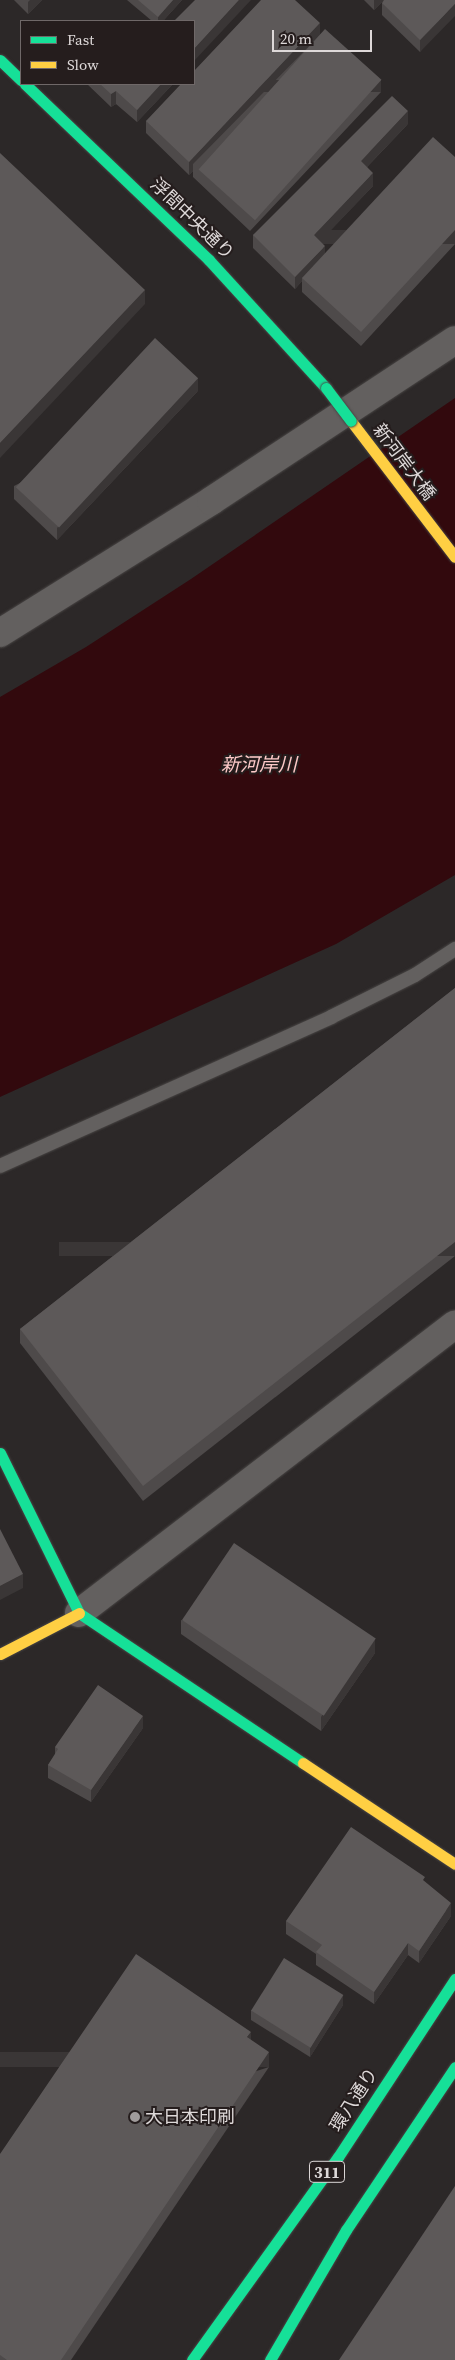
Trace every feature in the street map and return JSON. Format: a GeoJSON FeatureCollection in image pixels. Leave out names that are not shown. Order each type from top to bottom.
{"type":"FeatureCollection","features":[{"type":"Feature","properties":{"kind":"street"},"geometry":{"type":"LineString","coordinates":[[0,60],[20,79]]}},
{"type":"Feature","properties":{"kind":"street","name":"浮間中央通り"},"geometry":{"type":"LineString","coordinates":[[26,85],[209,260],[326,388]]}},
{"type":"Feature","properties":{"kind":"street"},"geometry":{"type":"LineString","coordinates":[[0,633],[211,501],[455,340]]}},
{"type":"Feature","properties":{"kind":"street","name":"新河岸大橋"},"geometry":{"type":"LineString","coordinates":[[326,388],[455,557]]}},
{"type":"Feature","properties":{"kind":"street"},"geometry":{"type":"LineString","coordinates":[[0,1654],[79,1613],[455,1325]]}},
{"type":"Feature","properties":{"kind":"street"},"geometry":{"type":"LineString","coordinates":[[0,1453],[79,1613],[455,1864]]}},
{"type":"Feature","properties":{"kind":"street","name":"環八通り"},"geometry":{"type":"LineString","coordinates":[[192,2360],[338,2157],[455,1979]]}},
{"type":"Feature","properties":{"kind":"street","name":"311"},"geometry":{"type":"LineString","coordinates":[[270,2360],[346,2230],[455,2067]]}},
{"type":"Feature","properties":{"kind":"lane"},"geometry":{"type":"LineString","coordinates":[[0,1166],[331,1018],[415,975],[455,949]]}},
{"type":"Feature","properties":{"kind":"water","name":"新河岸川"},"geometry":{"type":"Polygon","coordinates":[[[455,398],[455,875],[336,944],[0,1097],[0,697],[86,647],[191,579],[455,398]]]}},
{"type":"Feature","properties":{"kind":"building"},"geometry":{"type":"Polygon","coordinates":[[[138,0],[173,0],[158,17],[138,0]]]}},
{"type":"Feature","properties":{"kind":"building"},"geometry":{"type":"Polygon","coordinates":[[[195,0],[239,0],[195,48],[195,20],[175,20],[195,0]]]}},
{"type":"Feature","properties":{"kind":"building"},"geometry":{"type":"Polygon","coordinates":[[[261,0],[295,0],[320,23],[189,162],[146,121],[180,85],[195,85],[195,70],[261,0]]]}},
{"type":"Feature","properties":{"kind":"building"},"geometry":{"type":"Polygon","coordinates":[[[384,0],[455,0],[455,4],[420,40],[382,3],[384,0]]]}},
{"type":"Feature","properties":{"kind":"building"},"geometry":{"type":"Polygon","coordinates":[[[325,29],[381,80],[255,220],[199,169],[325,29]]]}},
{"type":"Feature","properties":{"kind":"building"},"geometry":{"type":"Polygon","coordinates":[[[101,85],[160,85],[137,110],[116,91],[111,94],[101,85]]]}},
{"type":"Feature","properties":{"kind":"building"},"geometry":{"type":"Polygon","coordinates":[[[392,96],[408,111],[361,161],[373,173],[314,235],[325,246],[295,277],[253,235],[392,96]]]}},
{"type":"Feature","properties":{"kind":"building"},"geometry":{"type":"Polygon","coordinates":[[[433,137],[455,157],[455,230],[361,332],[302,278],[433,137]]]}},
{"type":"Feature","properties":{"kind":"building"},"geometry":{"type":"Polygon","coordinates":[[[0,153],[145,290],[0,443],[0,153]]]}},
{"type":"Feature","properties":{"kind":"building"},"geometry":{"type":"Polygon","coordinates":[[[155,338],[198,378],[59,527],[16,487],[155,338]]]}},
{"type":"Feature","properties":{"kind":"building"},"geometry":{"type":"Polygon","coordinates":[[[455,988],[455,1242],[143,1486],[20,1329],[455,988]]]}},
{"type":"Feature","properties":{"kind":"building"},"geometry":{"type":"Polygon","coordinates":[[[0,1529],[23,1574],[0,1586],[0,1529]]]}},
{"type":"Feature","properties":{"kind":"building"},"geometry":{"type":"Polygon","coordinates":[[[234,1543],[376,1639],[324,1716],[182,1620],[234,1543]]]}},
{"type":"Feature","properties":{"kind":"building"},"geometry":{"type":"Polygon","coordinates":[[[98,1685],[143,1716],[91,1790],[48,1765],[58,1749],[55,1747],[98,1685]]]}},
{"type":"Feature","properties":{"kind":"building"},"geometry":{"type":"Polygon","coordinates":[[[351,1827],[425,1877],[423,1880],[451,1903],[419,1951],[408,1943],[374,1992],[316,1952],[322,1945],[286,1921],[351,1827]]]}},
{"type":"Feature","properties":{"kind":"building","name":"大日本印刷"},"geometry":{"type":"Polygon","coordinates":[[[136,1954],[251,2032],[247,2037],[269,2052],[61,2360],[7,2360],[0,2355],[0,2154],[136,1954]]]}},
{"type":"Feature","properties":{"kind":"building"},"geometry":{"type":"Polygon","coordinates":[[[284,1958],[343,1995],[311,2048],[251,2011],[284,1958]]]}},
{"type":"Feature","properties":{"kind":"building"},"geometry":{"type":"Polygon","coordinates":[[[455,2186],[455,2360],[339,2360],[455,2186]]]}},
{"type":"Feature","properties":{"kind":"traffic: fast"},"geometry":{"type":"LineString","coordinates":[[0,60],[20,79]]}},
{"type":"Feature","properties":{"kind":"traffic: fast"},"geometry":{"type":"LineString","coordinates":[[26,85],[209,260],[326,388]]}},
{"type":"Feature","properties":{"kind":"traffic: fast"},"geometry":{"type":"LineString","coordinates":[[326,388],[351,421]]}},
{"type":"Feature","properties":{"kind":"traffic: fast"},"geometry":{"type":"LineString","coordinates":[[0,1453],[79,1613],[303,1763]]}},
{"type":"Feature","properties":{"kind":"traffic: fast"},"geometry":{"type":"LineString","coordinates":[[192,2360],[338,2157],[455,1979]]}},
{"type":"Feature","properties":{"kind":"traffic: fast"},"geometry":{"type":"LineString","coordinates":[[270,2360],[346,2230],[455,2067]]}},
{"type":"Feature","properties":{"kind":"traffic: slow"},"geometry":{"type":"LineString","coordinates":[[351,421],[455,557]]}},
{"type":"Feature","properties":{"kind":"traffic: slow"},"geometry":{"type":"LineString","coordinates":[[0,1654],[79,1613]]}},
{"type":"Feature","properties":{"kind":"traffic: slow"},"geometry":{"type":"LineString","coordinates":[[303,1763],[455,1864]]}},
{"type":"Feature","properties":{"kind":"place","name":"大日本印刷"},"geometry":{"type":"Point","coordinates":[135,2117]}}]}
